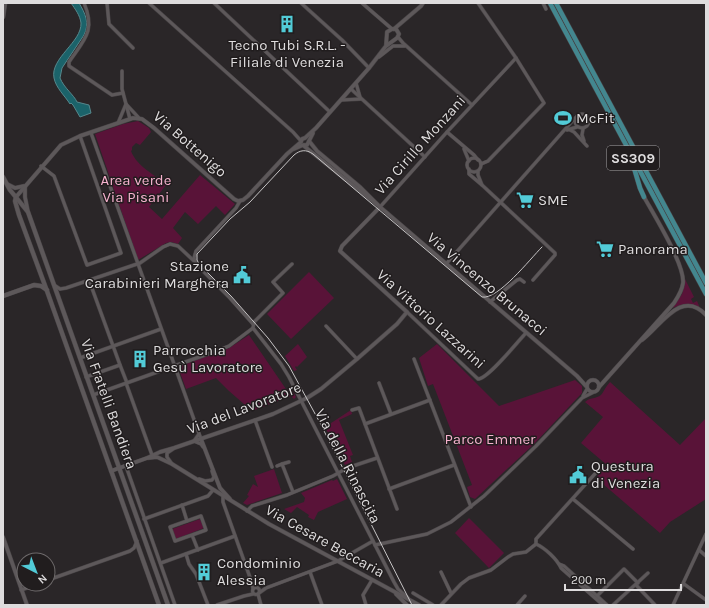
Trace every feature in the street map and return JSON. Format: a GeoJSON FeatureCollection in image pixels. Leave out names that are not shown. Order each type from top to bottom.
{"type":"FeatureCollection","features":[{"type":"Feature","properties":{"kind":"main road"},"geometry":{"type":"LineString","coordinates":[[3,17],[5,3]]}},
{"type":"Feature","properties":{"kind":"main road","name":"SS309"},"geometry":{"type":"LineString","coordinates":[[550,3],[706,294]]}},
{"type":"Feature","properties":{"kind":"main road","name":"SS309"},"geometry":{"type":"LineString","coordinates":[[556,3],[706,283]]}},
{"type":"Feature","properties":{"kind":"main road"},"geometry":{"type":"LineString","coordinates":[[628,150],[644,197]]}},
{"type":"Feature","properties":{"kind":"main road"},"geometry":{"type":"LineString","coordinates":[[3,177],[16,197]]}},
{"type":"Feature","properties":{"kind":"main road","name":"Via Fratelli Bandiera"},"geometry":{"type":"LineString","coordinates":[[16,197],[28,212],[168,605]]}},
{"type":"Feature","properties":{"kind":"main road","name":"Via Fratelli Bandiera"},"geometry":{"type":"LineString","coordinates":[[16,197],[15,201],[19,215],[159,605]]}},
{"type":"Feature","properties":{"kind":"main road"},"geometry":{"type":"LineString","coordinates":[[19,215],[23,211],[28,212]]}},
{"type":"Feature","properties":{"kind":"main road"},"geometry":{"type":"LineString","coordinates":[[3,296],[34,285],[42,278]]}},
{"type":"Feature","properties":{"kind":"main road"},"geometry":{"type":"LineString","coordinates":[[34,285],[41,286],[47,291]]}},
{"type":"Feature","properties":{"kind":"street"},"geometry":{"type":"LineString","coordinates":[[84,3],[90,17],[89,29],[68,66],[112,94],[123,94]]}},
{"type":"Feature","properties":{"kind":"street"},"geometry":{"type":"LineString","coordinates":[[107,3],[108,23],[134,48]]}},
{"type":"Feature","properties":{"kind":"street"},"geometry":{"type":"LineString","coordinates":[[149,3],[304,141]]}},
{"type":"Feature","properties":{"kind":"street"},"geometry":{"type":"LineString","coordinates":[[214,3],[330,112]]}},
{"type":"Feature","properties":{"kind":"street"},"geometry":{"type":"LineString","coordinates":[[302,3],[369,68]]}},
{"type":"Feature","properties":{"kind":"street"},"geometry":{"type":"LineString","coordinates":[[362,3],[393,29],[396,37],[472,105]]}},
{"type":"Feature","properties":{"kind":"street"},"geometry":{"type":"LineString","coordinates":[[478,3],[516,58],[544,103],[488,162],[481,164]]}},
{"type":"Feature","properties":{"kind":"street"},"geometry":{"type":"LineString","coordinates":[[543,3],[546,9]]}},
{"type":"Feature","properties":{"kind":"street"},"geometry":{"type":"LineString","coordinates":[[387,32],[401,24],[423,4]]}},
{"type":"Feature","properties":{"kind":"street"},"geometry":{"type":"LineString","coordinates":[[384,22],[388,38],[386,46]]}},
{"type":"Feature","properties":{"kind":"street"},"geometry":{"type":"LineString","coordinates":[[378,58],[386,46],[396,37],[401,24]]}},
{"type":"Feature","properties":{"kind":"street"},"geometry":{"type":"LineString","coordinates":[[388,38],[396,37]]}},
{"type":"Feature","properties":{"kind":"street"},"geometry":{"type":"LineString","coordinates":[[194,261],[194,255],[197,250],[236,208],[240,201],[248,196],[290,152],[304,141],[378,58],[392,46],[404,44]]}},
{"type":"Feature","properties":{"kind":"street","name":"Via Cirillo Monzani"},"geometry":{"type":"LineString","coordinates":[[342,246],[380,207],[516,58]]}},
{"type":"Feature","properties":{"kind":"street"},"geometry":{"type":"LineString","coordinates":[[122,71],[123,94],[130,119]]}},
{"type":"Feature","properties":{"kind":"street"},"geometry":{"type":"LineString","coordinates":[[356,83],[361,99]]}},
{"type":"Feature","properties":{"kind":"street"},"geometry":{"type":"LineString","coordinates":[[351,89],[425,157]]}},
{"type":"Feature","properties":{"kind":"street"},"geometry":{"type":"LineString","coordinates":[[340,100],[361,99]]}},
{"type":"Feature","properties":{"kind":"street"},"geometry":{"type":"LineString","coordinates":[[125,103],[139,118]]}},
{"type":"Feature","properties":{"kind":"street"},"geometry":{"type":"LineString","coordinates":[[118,123],[125,103]]}},
{"type":"Feature","properties":{"kind":"street"},"geometry":{"type":"LineString","coordinates":[[446,264],[575,118],[581,114],[585,114],[589,121],[588,125],[583,129]]}},
{"type":"Feature","properties":{"kind":"street","name":"Via Bottenigo"},"geometry":{"type":"LineString","coordinates":[[25,186],[61,145],[91,132],[130,119],[139,118],[150,125],[234,199],[240,201]]}},
{"type":"Feature","properties":{"kind":"street"},"geometry":{"type":"LineString","coordinates":[[575,118],[575,123],[578,127],[578,136]]}},
{"type":"Feature","properties":{"kind":"street"},"geometry":{"type":"LineString","coordinates":[[563,132],[568,129],[578,127],[583,129]]}},
{"type":"Feature","properties":{"kind":"street"},"geometry":{"type":"LineString","coordinates":[[568,129],[574,132],[587,145],[583,138],[583,129]]}},
{"type":"Feature","properties":{"kind":"street"},"geometry":{"type":"LineString","coordinates":[[91,132],[201,439]]}},
{"type":"Feature","properties":{"kind":"street"},"geometry":{"type":"LineString","coordinates":[[447,132],[474,155],[481,164]]}},
{"type":"Feature","properties":{"kind":"street"},"geometry":{"type":"LineString","coordinates":[[41,166],[54,176],[87,265],[121,252],[80,136]]}},
{"type":"Feature","properties":{"kind":"street","name":"Via Vincenzo Brunacci"},"geometry":{"type":"LineString","coordinates":[[304,141],[317,150],[375,200],[380,207]]}},
{"type":"Feature","properties":{"kind":"street","name":"Via Vincenzo Brunacci"},"geometry":{"type":"LineString","coordinates":[[304,141],[579,378],[586,387]]}},
{"type":"Feature","properties":{"kind":"street"},"geometry":{"type":"LineString","coordinates":[[463,147],[469,161],[469,174],[556,253],[533,280]]}},
{"type":"Feature","properties":{"kind":"street"},"geometry":{"type":"LineString","coordinates":[[469,161],[473,159],[478,160]]}},
{"type":"Feature","properties":{"kind":"street"},"geometry":{"type":"LineString","coordinates":[[481,164],[478,175],[482,185]]}},
{"type":"Feature","properties":{"kind":"street"},"geometry":{"type":"LineString","coordinates":[[469,169],[473,172],[478,171]]}},
{"type":"Feature","properties":{"kind":"street"},"geometry":{"type":"LineString","coordinates":[[5,182],[15,188],[25,186]]}},
{"type":"Feature","properties":{"kind":"street"},"geometry":{"type":"LineString","coordinates":[[16,197],[25,186]]}},
{"type":"Feature","properties":{"kind":"street","name":"Via Fratelli Bandiera"},"geometry":{"type":"LineString","coordinates":[[25,186],[25,197],[28,212]]}},
{"type":"Feature","properties":{"kind":"street"},"geometry":{"type":"LineString","coordinates":[[640,342],[644,335],[674,303],[681,291],[683,283],[680,266],[644,197]]}},
{"type":"Feature","properties":{"kind":"street"},"geometry":{"type":"LineString","coordinates":[[54,285],[62,289],[138,263],[170,244],[178,246],[184,251],[253,323],[253,328],[229,346],[93,395]]}},
{"type":"Feature","properties":{"kind":"street","name":"Via Vittorio Lazzarini"},"geometry":{"type":"LineString","coordinates":[[342,246],[340,251],[345,257],[407,312],[478,379],[482,379],[491,371],[526,333]]}},
{"type":"Feature","properties":{"kind":"street"},"geometry":{"type":"LineString","coordinates":[[184,251],[191,253],[197,250]]}},
{"type":"Feature","properties":{"kind":"street"},"geometry":{"type":"LineString","coordinates":[[253,323],[283,293],[272,282],[292,264]]}},
{"type":"Feature","properties":{"kind":"street"},"geometry":{"type":"LineString","coordinates":[[490,302],[517,280],[520,279],[524,282]]}},
{"type":"Feature","properties":{"kind":"street"},"geometry":{"type":"LineString","coordinates":[[89,280],[152,455]]}},
{"type":"Feature","properties":{"kind":"street"},"geometry":{"type":"LineString","coordinates":[[375,545],[431,532],[450,522],[472,506],[536,446],[582,398],[597,391],[606,378],[668,315],[679,307],[688,306],[694,307],[706,315]]}},
{"type":"Feature","properties":{"kind":"street","name":"Via del Lavoratore"},"geometry":{"type":"LineString","coordinates":[[111,471],[152,455],[194,442],[255,420],[301,401],[321,388],[357,360],[398,324],[407,312]]}},
{"type":"Feature","properties":{"kind":"street"},"geometry":{"type":"LineString","coordinates":[[326,326],[357,360]]}},
{"type":"Feature","properties":{"kind":"street","name":"Via della Rinascita"},"geometry":{"type":"LineString","coordinates":[[253,328],[281,364],[395,584],[408,598]]}},
{"type":"Feature","properties":{"kind":"street"},"geometry":{"type":"LineString","coordinates":[[80,358],[161,329]]}},
{"type":"Feature","properties":{"kind":"street"},"geometry":{"type":"LineString","coordinates":[[414,359],[454,465],[472,506]]}},
{"type":"Feature","properties":{"kind":"street"},"geometry":{"type":"LineString","coordinates":[[86,377],[120,365]]}},
{"type":"Feature","properties":{"kind":"street","name":"Via Vincenzo Brunacci"},"geometry":{"type":"LineString","coordinates":[[579,378],[590,381]]}},
{"type":"Feature","properties":{"kind":"street"},"geometry":{"type":"LineString","coordinates":[[582,398],[590,381],[606,378]]}},
{"type":"Feature","properties":{"kind":"street"},"geometry":{"type":"LineString","coordinates":[[596,381],[599,387]]}},
{"type":"Feature","properties":{"kind":"street"},"geometry":{"type":"LineString","coordinates":[[379,383],[391,414]]}},
{"type":"Feature","properties":{"kind":"street"},"geometry":{"type":"LineString","coordinates":[[586,387],[592,393]]}},
{"type":"Feature","properties":{"kind":"street"},"geometry":{"type":"LineString","coordinates":[[365,424],[430,400]]}},
{"type":"Feature","properties":{"kind":"street"},"geometry":{"type":"LineString","coordinates":[[352,410],[359,408],[397,509]]}},
{"type":"Feature","properties":{"kind":"street"},"geometry":{"type":"LineString","coordinates":[[255,420],[272,467]]}},
{"type":"Feature","properties":{"kind":"street"},"geometry":{"type":"LineString","coordinates":[[199,434],[194,442],[201,444],[204,448]]}},
{"type":"Feature","properties":{"kind":"street","name":"Via Cesare Beccaria"},"geometry":{"type":"LineString","coordinates":[[201,439],[220,488],[232,502]]}},
{"type":"Feature","properties":{"kind":"street"},"geometry":{"type":"LineString","coordinates":[[172,464],[167,457],[168,453],[174,448]]}},
{"type":"Feature","properties":{"kind":"street","name":"Via Cesare Beccaria"},"geometry":{"type":"LineString","coordinates":[[147,458],[158,457],[172,464],[199,479],[200,482],[247,511],[420,605]]}},
{"type":"Feature","properties":{"kind":"street"},"geometry":{"type":"LineString","coordinates":[[247,511],[252,506],[293,492],[343,470],[377,458]]}},
{"type":"Feature","properties":{"kind":"street"},"geometry":{"type":"LineString","coordinates":[[277,466],[289,462]]}},
{"type":"Feature","properties":{"kind":"street"},"geometry":{"type":"LineString","coordinates":[[282,464],[293,492]]}},
{"type":"Feature","properties":{"kind":"street"},"geometry":{"type":"LineString","coordinates":[[389,489],[454,465]]}},
{"type":"Feature","properties":{"kind":"street"},"geometry":{"type":"LineString","coordinates":[[441,605],[451,593],[471,577],[491,570],[508,557],[526,552],[536,544],[536,539],[602,466]]}},
{"type":"Feature","properties":{"kind":"street"},"geometry":{"type":"LineString","coordinates":[[199,479],[205,481],[212,480],[214,477],[212,468]]}},
{"type":"Feature","properties":{"kind":"street","name":"Via Fratelli Bandiera"},"geometry":{"type":"LineString","coordinates":[[127,469],[175,605]]}},
{"type":"Feature","properties":{"kind":"street"},"geometry":{"type":"LineString","coordinates":[[144,519],[208,496],[213,490]]}},
{"type":"Feature","properties":{"kind":"street"},"geometry":{"type":"LineString","coordinates":[[223,497],[223,502],[255,593],[261,605]]}},
{"type":"Feature","properties":{"kind":"street"},"geometry":{"type":"LineString","coordinates":[[573,499],[633,549]]}},
{"type":"Feature","properties":{"kind":"street"},"geometry":{"type":"LineString","coordinates":[[182,505],[187,521]]}},
{"type":"Feature","properties":{"kind":"street"},"geometry":{"type":"LineString","coordinates":[[200,516],[206,530],[192,535],[175,541],[170,527],[200,516]]}},
{"type":"Feature","properties":{"kind":"street"},"geometry":{"type":"LineString","coordinates":[[673,605],[706,534]]}},
{"type":"Feature","properties":{"kind":"street"},"geometry":{"type":"LineString","coordinates":[[192,535],[198,550]]}},
{"type":"Feature","properties":{"kind":"street"},"geometry":{"type":"LineString","coordinates":[[160,563],[236,536]]}},
{"type":"Feature","properties":{"kind":"street"},"geometry":{"type":"LineString","coordinates":[[3,537],[16,575]]}},
{"type":"Feature","properties":{"kind":"street"},"geometry":{"type":"LineString","coordinates":[[56,577],[130,551],[137,541]]}},
{"type":"Feature","properties":{"kind":"street"},"geometry":{"type":"LineString","coordinates":[[217,605],[255,593],[338,561],[373,541]]}},
{"type":"Feature","properties":{"kind":"street"},"geometry":{"type":"LineString","coordinates":[[536,544],[603,605]]}},
{"type":"Feature","properties":{"kind":"street"},"geometry":{"type":"LineString","coordinates":[[699,550],[706,556]]}},
{"type":"Feature","properties":{"kind":"street"},"geometry":{"type":"LineString","coordinates":[[186,554],[189,564],[199,580],[208,605]]}},
{"type":"Feature","properties":{"kind":"street"},"geometry":{"type":"LineString","coordinates":[[559,564],[564,566],[607,605]]}},
{"type":"Feature","properties":{"kind":"street"},"geometry":{"type":"LineString","coordinates":[[597,596],[624,569],[655,605]]}},
{"type":"Feature","properties":{"kind":"street"},"geometry":{"type":"LineString","coordinates":[[310,572],[322,605]]}},
{"type":"Feature","properties":{"kind":"street"},"geometry":{"type":"LineString","coordinates":[[440,572],[451,593]]}},
{"type":"Feature","properties":{"kind":"street"},"geometry":{"type":"LineString","coordinates":[[613,605],[648,573]]}},
{"type":"Feature","properties":{"kind":"street"},"geometry":{"type":"LineString","coordinates":[[366,605],[363,595],[372,580]]}},
{"type":"Feature","properties":{"kind":"street"},"geometry":{"type":"LineString","coordinates":[[252,582],[257,588]]}},
{"type":"Feature","properties":{"kind":"street"},"geometry":{"type":"LineString","coordinates":[[684,584],[706,600]]}},
{"type":"Feature","properties":{"kind":"street"},"geometry":{"type":"LineString","coordinates":[[257,588],[266,588]]}},
{"type":"Feature","properties":{"kind":"street"},"geometry":{"type":"LineString","coordinates":[[255,593],[257,588]]}},
{"type":"Feature","properties":{"kind":"street"},"geometry":{"type":"LineString","coordinates":[[22,592],[27,605]]}},
{"type":"Feature","properties":{"kind":"street"},"geometry":{"type":"LineString","coordinates":[[394,592],[407,605]]}},
{"type":"Feature","properties":{"kind":"street"},"geometry":{"type":"LineString","coordinates":[[413,593],[433,605]]}},
{"type":"Feature","properties":{"kind":"street"},"geometry":{"type":"LineString","coordinates":[[518,605],[526,596]]}},
{"type":"Feature","properties":{"kind":"green space","name":"Area verde Via Pisani"},"geometry":{"type":"Polygon","coordinates":[[[138,121],[149,128],[151,132],[140,145],[136,143],[132,147],[131,151],[137,162],[166,185],[149,207],[162,219],[200,175],[235,204],[225,215],[216,206],[198,224],[185,212],[173,228],[182,238],[178,244],[171,242],[166,243],[138,260],[95,134],[123,124],[138,121]]]}},
{"type":"Feature","properties":{"kind":"green space"},"geometry":{"type":"Polygon","coordinates":[[[309,272],[334,298],[291,339],[267,314],[309,272]]]}},
{"type":"Feature","properties":{"kind":"green space"},"geometry":{"type":"Polygon","coordinates":[[[685,279],[694,297],[691,299],[693,303],[697,301],[700,308],[693,305],[686,305],[672,308],[682,294],[685,279]]]}},
{"type":"Feature","properties":{"kind":"green space"},"geometry":{"type":"Polygon","coordinates":[[[249,335],[290,395],[287,389],[292,390],[296,397],[294,399],[291,396],[252,411],[216,378],[186,389],[178,367],[229,348],[249,335]]]}},
{"type":"Feature","properties":{"kind":"green space"},"geometry":{"type":"Polygon","coordinates":[[[298,344],[307,357],[297,367],[295,367],[297,370],[294,371],[285,356],[298,344]]]}},
{"type":"Feature","properties":{"kind":"green space","name":"Parco Emmer"},"geometry":{"type":"Polygon","coordinates":[[[437,344],[499,406],[575,380],[582,386],[582,393],[534,444],[475,499],[470,497],[467,487],[472,485],[433,384],[428,386],[419,358],[437,344]]]}},
{"type":"Feature","properties":{"kind":"green space"},"geometry":{"type":"Polygon","coordinates":[[[610,382],[680,445],[706,418],[706,499],[670,522],[660,533],[596,478],[607,465],[581,443],[603,417],[585,402],[601,395],[610,382]]]}},
{"type":"Feature","properties":{"kind":"green space"},"geometry":{"type":"Polygon","coordinates":[[[351,410],[352,414],[339,420],[353,455],[350,456],[352,462],[345,465],[325,427],[351,410]]]}},
{"type":"Feature","properties":{"kind":"green space"},"geometry":{"type":"Polygon","coordinates":[[[274,469],[282,493],[247,505],[243,503],[249,496],[247,495],[253,484],[258,487],[254,476],[274,469]]]}},
{"type":"Feature","properties":{"kind":"green space"},"geometry":{"type":"Polygon","coordinates":[[[337,479],[347,499],[318,512],[314,520],[308,517],[309,515],[297,507],[291,513],[284,509],[304,502],[305,498],[301,493],[337,479]]]}},
{"type":"Feature","properties":{"kind":"green space"},"geometry":{"type":"Polygon","coordinates":[[[469,518],[504,553],[489,568],[455,533],[469,518]]]}},
{"type":"Feature","properties":{"kind":"green space"},"geometry":{"type":"Polygon","coordinates":[[[200,519],[204,528],[176,539],[172,529],[200,519]]]}},
{"type":"Feature","properties":{"kind":"water"},"geometry":{"type":"Polygon","coordinates":[[[71,3],[79,3],[85,14],[87,26],[84,35],[62,68],[60,78],[77,102],[89,105],[91,113],[80,117],[73,105],[71,103],[70,104],[59,89],[54,78],[54,71],[57,64],[77,37],[80,30],[80,17],[71,3]]]}},
{"type":"Feature","properties":{"kind":"tram line"},"geometry":{"type":"LineString","coordinates":[[412,605],[319,421],[289,366],[268,338],[231,296],[199,264],[197,254],[230,219],[250,202],[294,155],[303,151],[308,151],[313,154],[482,297],[489,296],[505,286],[542,247]]}},
{"type":"Feature","properties":{"kind":"place","name":"Tecno Tubi S.R.L. - Filiale di Venezia"},"geometry":{"type":"Point","coordinates":[287,24]}},
{"type":"Feature","properties":{"kind":"place","name":"McFit"},"geometry":{"type":"Point","coordinates":[563,118]}},
{"type":"Feature","properties":{"kind":"place","name":"SME"},"geometry":{"type":"Point","coordinates":[525,200]}},
{"type":"Feature","properties":{"kind":"place","name":"Panorama"},"geometry":{"type":"Point","coordinates":[605,249]}},
{"type":"Feature","properties":{"kind":"place","name":"Stazione Carabinieri Marghera"},"geometry":{"type":"Point","coordinates":[242,275]}},
{"type":"Feature","properties":{"kind":"place","name":"Parrocchia Gesù Lavoratore"},"geometry":{"type":"Point","coordinates":[140,359]}},
{"type":"Feature","properties":{"kind":"place","name":"Questura di Venezia"},"geometry":{"type":"Point","coordinates":[578,475]}},
{"type":"Feature","properties":{"kind":"place","name":"Condominio Alessia"},"geometry":{"type":"Point","coordinates":[204,572]}}]}
